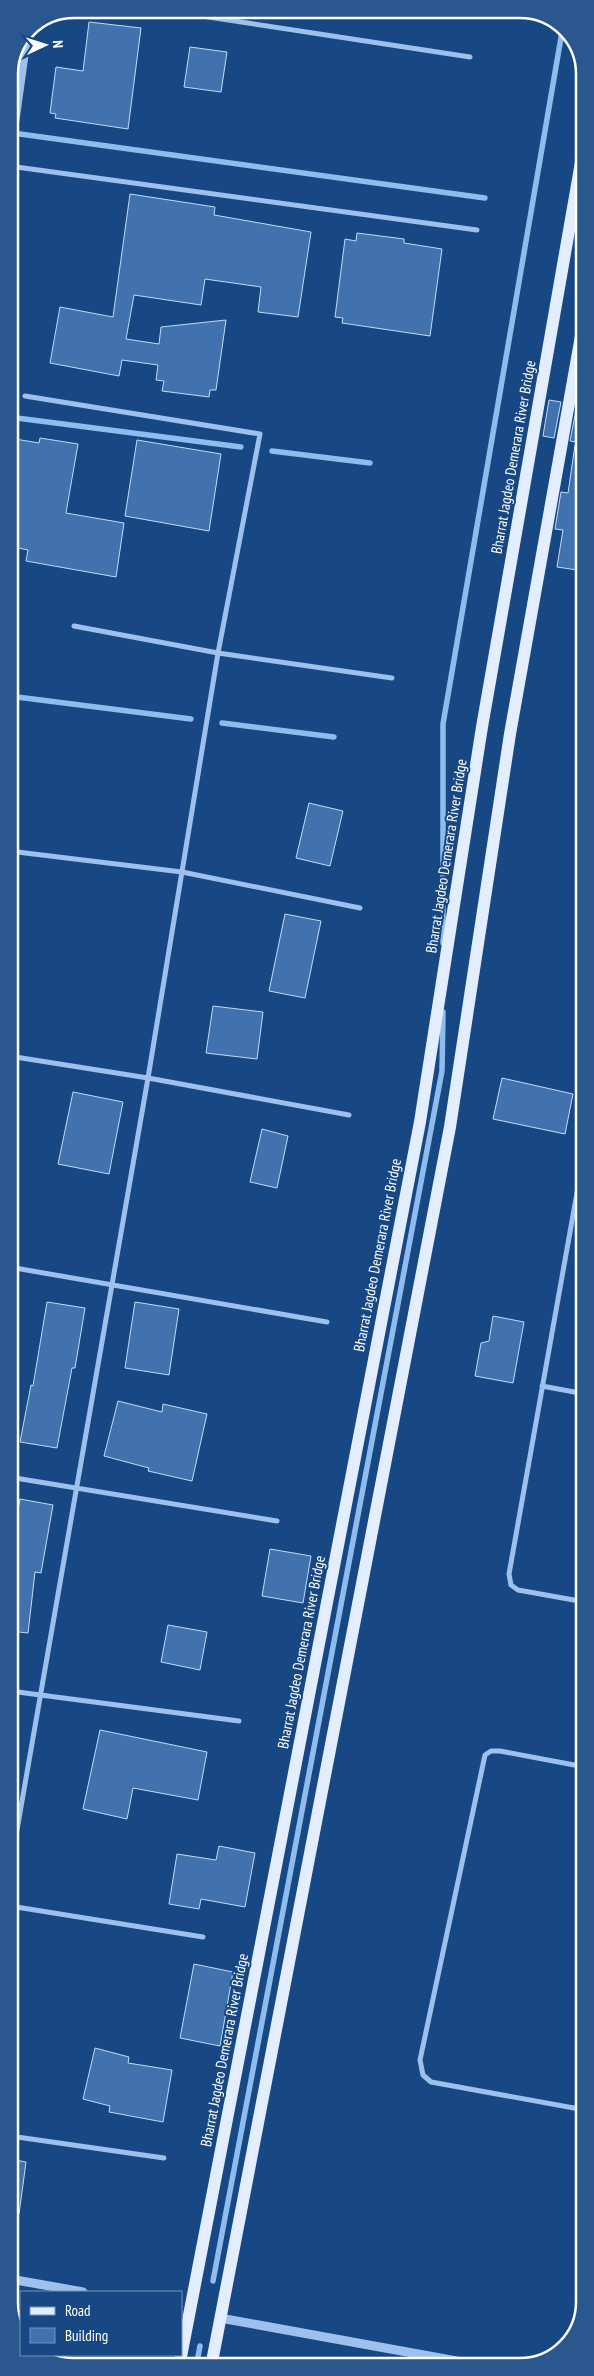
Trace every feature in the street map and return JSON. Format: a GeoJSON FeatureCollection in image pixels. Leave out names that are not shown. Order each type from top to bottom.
{"type":"FeatureCollection","features":[{"type":"Feature","properties":{"kind":"main road","name":"Bharrat Jagdeo Demerara River Bridge"},"geometry":{"type":"LineString","coordinates":[[182,2343],[186,2312],[421,1112],[482,727],[576,191]]}},
{"type":"Feature","properties":{"kind":"main road"},"geometry":{"type":"LineString","coordinates":[[213,2358],[450,1127],[510,734],[576,364]]}},
{"type":"Feature","properties":{"kind":"street"},"geometry":{"type":"LineString","coordinates":[[215,18],[470,57]]}},
{"type":"Feature","properties":{"kind":"street"},"geometry":{"type":"LineString","coordinates":[[18,99],[26,45]]}},
{"type":"Feature","properties":{"kind":"street"},"geometry":{"type":"LineString","coordinates":[[18,165],[477,230]]}},
{"type":"Feature","properties":{"kind":"street"},"geometry":{"type":"LineString","coordinates":[[18,1823],[148,1078],[218,653],[260,434],[26,396]]}},
{"type":"Feature","properties":{"kind":"street"},"geometry":{"type":"LineString","coordinates":[[74,626],[218,653],[392,678]]}},
{"type":"Feature","properties":{"kind":"street"},"geometry":{"type":"LineString","coordinates":[[18,852],[182,872],[360,908]]}},
{"type":"Feature","properties":{"kind":"street"},"geometry":{"type":"LineString","coordinates":[[18,1057],[148,1078],[349,1115]]}},
{"type":"Feature","properties":{"kind":"street"},"geometry":{"type":"LineString","coordinates":[[576,1209],[542,1386],[509,1574],[511,1585],[518,1590],[576,1600]]}},
{"type":"Feature","properties":{"kind":"street"},"geometry":{"type":"LineString","coordinates":[[18,1269],[327,1322]]}},
{"type":"Feature","properties":{"kind":"street"},"geometry":{"type":"LineString","coordinates":[[542,1386],[576,1392]]}},
{"type":"Feature","properties":{"kind":"street"},"geometry":{"type":"LineString","coordinates":[[18,1479],[277,1521]]}},
{"type":"Feature","properties":{"kind":"street"},"geometry":{"type":"LineString","coordinates":[[18,1692],[239,1721]]}},
{"type":"Feature","properties":{"kind":"street"},"geometry":{"type":"LineString","coordinates":[[576,1765],[500,1751],[491,1751],[485,1755],[420,2060],[423,2075],[431,2082],[576,2108]]}},
{"type":"Feature","properties":{"kind":"street"},"geometry":{"type":"LineString","coordinates":[[18,1907],[203,1937]]}},
{"type":"Feature","properties":{"kind":"street"},"geometry":{"type":"LineString","coordinates":[[18,2137],[164,2158]]}},
{"type":"Feature","properties":{"kind":"street"},"geometry":{"type":"LineString","coordinates":[[18,2280],[77,2291]]}},
{"type":"Feature","properties":{"kind":"street"},"geometry":{"type":"LineString","coordinates":[[220,2318],[440,2358]]}},
{"type":"Feature","properties":{"kind":"building"},"geometry":{"type":"Polygon","coordinates":[[[89,22],[141,28],[128,129],[55,118],[56,114],[50,113],[56,67],[83,71],[89,22]]]}},
{"type":"Feature","properties":{"kind":"building"},"geometry":{"type":"Polygon","coordinates":[[[190,47],[227,52],[221,92],[184,87],[190,47]]]}},
{"type":"Feature","properties":{"kind":"building"},"geometry":{"type":"Polygon","coordinates":[[[130,194],[215,207],[214,215],[311,232],[298,317],[258,312],[261,287],[205,279],[201,305],[134,295],[126,339],[159,344],[161,327],[226,320],[216,390],[210,390],[209,397],[162,391],[164,381],[156,380],[158,365],[122,360],[119,376],[50,363],[60,307],[113,317],[130,194]]]}},
{"type":"Feature","properties":{"kind":"building"},"geometry":{"type":"Polygon","coordinates":[[[357,233],[404,239],[404,243],[442,249],[430,336],[342,323],[343,318],[335,317],[345,239],[356,241],[357,233]]]}},
{"type":"Feature","properties":{"kind":"building"},"geometry":{"type":"Polygon","coordinates":[[[549,400],[561,402],[554,438],[543,436],[549,400]]]}},
{"type":"Feature","properties":{"kind":"building"},"geometry":{"type":"Polygon","coordinates":[[[576,410],[576,442],[570,441],[576,410]]]}},
{"type":"Feature","properties":{"kind":"building"},"geometry":{"type":"Polygon","coordinates":[[[40,438],[78,444],[66,513],[124,523],[116,577],[26,561],[28,550],[18,548],[18,440],[39,443],[40,438]]]}},
{"type":"Feature","properties":{"kind":"building"},"geometry":{"type":"Polygon","coordinates":[[[137,440],[221,454],[209,531],[125,516],[137,440]]]}},
{"type":"Feature","properties":{"kind":"building"},"geometry":{"type":"Polygon","coordinates":[[[576,445],[576,570],[557,567],[563,530],[555,529],[561,492],[568,493],[576,445]]]}},
{"type":"Feature","properties":{"kind":"building"},"geometry":{"type":"Polygon","coordinates":[[[309,803],[343,811],[330,866],[296,858],[309,803]]]}},
{"type":"Feature","properties":{"kind":"building"},"geometry":{"type":"Polygon","coordinates":[[[285,914],[321,921],[305,998],[269,991],[285,914]]]}},
{"type":"Feature","properties":{"kind":"building"},"geometry":{"type":"Polygon","coordinates":[[[213,1006],[263,1012],[257,1059],[206,1053],[213,1006]]]}},
{"type":"Feature","properties":{"kind":"building"},"geometry":{"type":"Polygon","coordinates":[[[502,1078],[573,1094],[565,1134],[493,1119],[502,1078]]]}},
{"type":"Feature","properties":{"kind":"building"},"geometry":{"type":"Polygon","coordinates":[[[73,1092],[123,1102],[109,1174],[58,1164],[73,1092]]]}},
{"type":"Feature","properties":{"kind":"building"},"geometry":{"type":"Polygon","coordinates":[[[262,1129],[288,1136],[277,1188],[250,1182],[262,1129]]]}},
{"type":"Feature","properties":{"kind":"building"},"geometry":{"type":"Polygon","coordinates":[[[47,1302],[85,1308],[75,1368],[72,1368],[57,1448],[20,1442],[31,1385],[33,1386],[47,1302]]]}},
{"type":"Feature","properties":{"kind":"building"},"geometry":{"type":"Polygon","coordinates":[[[135,1302],[179,1309],[169,1375],[125,1368],[135,1302]]]}},
{"type":"Feature","properties":{"kind":"building"},"geometry":{"type":"Polygon","coordinates":[[[493,1316],[524,1322],[513,1383],[475,1376],[481,1343],[489,1341],[493,1316]]]}},
{"type":"Feature","properties":{"kind":"building"},"geometry":{"type":"Polygon","coordinates":[[[118,1401],[162,1412],[163,1404],[207,1414],[192,1481],[148,1471],[149,1468],[104,1456],[118,1401]]]}},
{"type":"Feature","properties":{"kind":"building"},"geometry":{"type":"Polygon","coordinates":[[[20,1499],[53,1505],[41,1573],[35,1572],[28,1633],[18,1632],[18,1510],[20,1499]]]}},
{"type":"Feature","properties":{"kind":"building"},"geometry":{"type":"Polygon","coordinates":[[[270,1549],[311,1556],[303,1603],[262,1596],[270,1549]]]}},
{"type":"Feature","properties":{"kind":"building"},"geometry":{"type":"Polygon","coordinates":[[[168,1625],[207,1632],[200,1670],[161,1662],[168,1625]]]}},
{"type":"Feature","properties":{"kind":"building"},"geometry":{"type":"Polygon","coordinates":[[[100,1730],[207,1752],[198,1800],[133,1788],[127,1819],[83,1809],[100,1730]]]}},
{"type":"Feature","properties":{"kind":"building"},"geometry":{"type":"Polygon","coordinates":[[[219,1846],[255,1853],[245,1907],[201,1899],[199,1909],[169,1904],[177,1854],[216,1860],[219,1846]]]}},
{"type":"Feature","properties":{"kind":"building"},"geometry":{"type":"Polygon","coordinates":[[[194,1964],[233,1972],[220,2046],[180,2038],[194,1964]]]}},
{"type":"Feature","properties":{"kind":"building"},"geometry":{"type":"Polygon","coordinates":[[[95,2048],[129,2057],[128,2063],[172,2070],[163,2122],[109,2112],[110,2106],[83,2099],[95,2048]]]}},
{"type":"Feature","properties":{"kind":"building"},"geometry":{"type":"Polygon","coordinates":[[[18,2160],[26,2162],[18,2214],[18,2160]]]}},
{"type":"Feature","properties":{"kind":"waterway"},"geometry":{"type":"LineString","coordinates":[[443,943],[443,724],[561,35]]}},
{"type":"Feature","properties":{"kind":"waterway"},"geometry":{"type":"LineString","coordinates":[[20,134],[485,198]]}},
{"type":"Feature","properties":{"kind":"waterway"},"geometry":{"type":"LineString","coordinates":[[18,418],[241,447]]}},
{"type":"Feature","properties":{"kind":"waterway"},"geometry":{"type":"LineString","coordinates":[[272,451],[370,463]]}},
{"type":"Feature","properties":{"kind":"waterway"},"geometry":{"type":"LineString","coordinates":[[18,697],[191,719]]}},
{"type":"Feature","properties":{"kind":"waterway"},"geometry":{"type":"LineString","coordinates":[[222,723],[334,737]]}},
{"type":"Feature","properties":{"kind":"waterway"},"geometry":{"type":"LineString","coordinates":[[213,2281],[442,1071],[443,1012]]}},
{"type":"Feature","properties":{"kind":"waterway"},"geometry":{"type":"LineString","coordinates":[[198,2358],[200,2346]]}}]}
